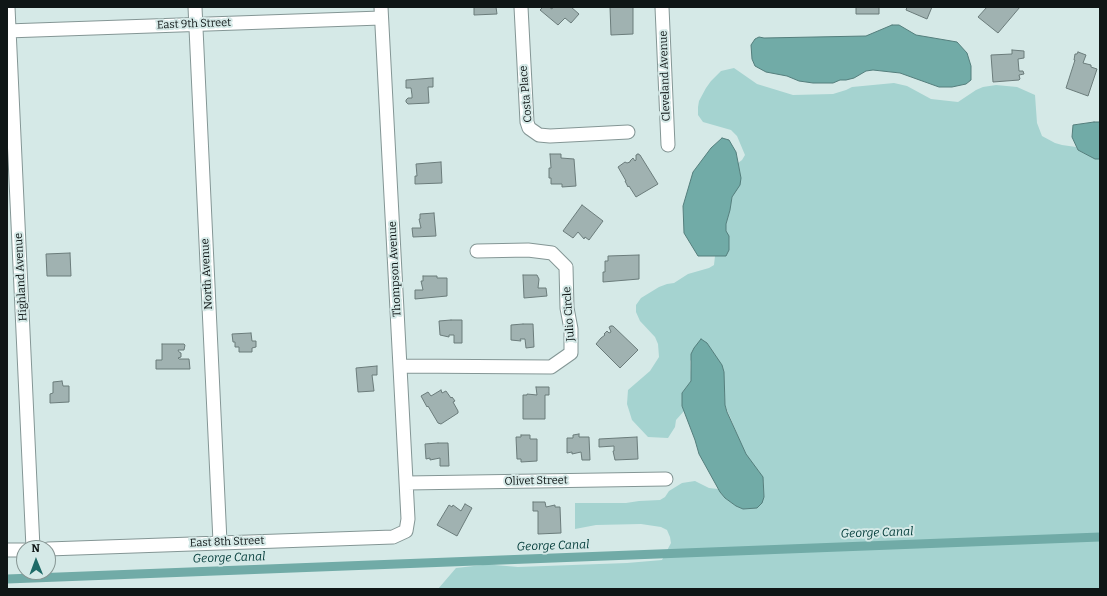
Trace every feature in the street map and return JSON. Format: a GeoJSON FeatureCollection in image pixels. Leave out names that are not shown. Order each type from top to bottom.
{"type":"FeatureCollection","features":[{"type":"Feature","properties":{"kind":"street","name":"Highland Avenue"},"geometry":{"type":"LineString","coordinates":[[8,7],[33,540]]}},
{"type":"Feature","properties":{"kind":"street","name":"North Avenue"},"geometry":{"type":"LineString","coordinates":[[195,7],[220,542]]}},
{"type":"Feature","properties":{"kind":"street","name":"Costa Place"},"geometry":{"type":"LineString","coordinates":[[521,7],[527,122],[529,128],[538,135],[550,136],[628,132]]}},
{"type":"Feature","properties":{"kind":"street","name":"Cleveland Avenue"},"geometry":{"type":"LineString","coordinates":[[662,7],[668,145]]}},
{"type":"Feature","properties":{"kind":"street","name":"East 9th Street"},"geometry":{"type":"LineString","coordinates":[[8,31],[196,23],[381,12]]}},
{"type":"Feature","properties":{"kind":"street","name":"Thompson Avenue"},"geometry":{"type":"LineString","coordinates":[[381,12],[408,519],[406,531]]}},
{"type":"Feature","properties":{"kind":"street","name":"Julio Circle"},"geometry":{"type":"LineString","coordinates":[[400,366],[550,366],[571,353],[570,328],[567,308],[566,267],[552,253],[528,250],[477,251]]}},
{"type":"Feature","properties":{"kind":"street","name":"Olivet Street"},"geometry":{"type":"LineString","coordinates":[[406,483],[666,478]]}},
{"type":"Feature","properties":{"kind":"street","name":"East 8th Street"},"geometry":{"type":"LineString","coordinates":[[56,549],[393,537],[406,531]]}},
{"type":"Feature","properties":{"kind":"shaded area"},"geometry":{"type":"Polygon","coordinates":[[[892,25],[899,25],[916,35],[957,42],[967,53],[971,66],[971,80],[966,84],[952,87],[939,87],[900,73],[873,70],[866,71],[854,78],[840,80],[833,83],[813,83],[799,81],[787,76],[766,72],[755,66],[752,59],[751,45],[755,39],[759,37],[866,36],[892,25]]]}},
{"type":"Feature","properties":{"kind":"shaded area"},"geometry":{"type":"Polygon","coordinates":[[[734,68],[757,84],[793,95],[833,94],[852,87],[894,83],[907,86],[931,99],[958,102],[983,87],[996,85],[1017,87],[1035,95],[1037,123],[1042,136],[1055,143],[1076,147],[1078,150],[1095,159],[1100,159],[1100,589],[438,589],[456,568],[483,564],[518,567],[627,563],[662,560],[671,543],[667,530],[661,527],[641,524],[596,525],[575,529],[575,503],[626,503],[660,500],[665,497],[669,491],[682,483],[695,481],[709,488],[718,489],[725,498],[743,509],[757,508],[764,497],[764,483],[759,471],[746,455],[725,405],[724,372],[722,365],[707,343],[690,361],[691,381],[682,393],[682,406],[684,411],[676,420],[675,427],[668,438],[648,437],[632,420],[627,404],[628,390],[650,371],[659,357],[658,344],[655,337],[640,321],[636,312],[636,305],[641,298],[659,287],[674,283],[688,274],[714,265],[715,256],[726,256],[726,224],[732,197],[741,178],[738,163],[745,155],[737,136],[731,130],[703,122],[698,115],[698,107],[699,101],[711,81],[721,71],[734,68]]]}},
{"type":"Feature","properties":{"kind":"shaded area"},"geometry":{"type":"Polygon","coordinates":[[[1100,122],[1100,159],[1095,159],[1078,150],[1072,137],[1073,125],[1100,122]]]}},
{"type":"Feature","properties":{"kind":"shaded area"},"geometry":{"type":"Polygon","coordinates":[[[722,138],[729,140],[736,152],[741,178],[740,185],[732,197],[726,224],[726,231],[729,236],[729,250],[726,256],[698,256],[684,233],[683,206],[693,172],[711,148],[722,138]]]}},
{"type":"Feature","properties":{"kind":"shaded area"},"geometry":{"type":"Polygon","coordinates":[[[701,339],[707,343],[722,365],[724,372],[725,405],[727,412],[746,454],[763,477],[764,497],[762,503],[757,508],[743,509],[736,506],[725,498],[720,492],[699,454],[682,406],[682,393],[691,381],[691,354],[701,339]]]}},
{"type":"Feature","properties":{"kind":"building"},"geometry":{"type":"Polygon","coordinates":[[[474,7],[496,7],[497,14],[474,15],[474,7]]]}},
{"type":"Feature","properties":{"kind":"building"},"geometry":{"type":"Polygon","coordinates":[[[543,7],[549,7],[552,9],[553,7],[571,7],[579,14],[571,23],[565,18],[558,25],[540,10],[543,7]]]}},
{"type":"Feature","properties":{"kind":"building"},"geometry":{"type":"Polygon","coordinates":[[[610,7],[633,7],[633,34],[611,35],[610,7]]]}},
{"type":"Feature","properties":{"kind":"building"},"geometry":{"type":"Polygon","coordinates":[[[856,7],[879,7],[879,14],[856,14],[856,7]]]}},
{"type":"Feature","properties":{"kind":"building"},"geometry":{"type":"Polygon","coordinates":[[[907,7],[932,7],[927,19],[906,10],[907,7]]]}},
{"type":"Feature","properties":{"kind":"building"},"geometry":{"type":"Polygon","coordinates":[[[987,7],[1020,7],[998,33],[978,17],[987,7]]]}},
{"type":"Feature","properties":{"kind":"building"},"geometry":{"type":"Polygon","coordinates":[[[1012,50],[1024,51],[1024,58],[1018,59],[1019,71],[1023,71],[1024,74],[1019,75],[1019,80],[993,82],[991,55],[1012,54],[1012,50]]]}},
{"type":"Feature","properties":{"kind":"building"},"geometry":{"type":"Polygon","coordinates":[[[1078,52],[1086,55],[1083,63],[1091,65],[1091,67],[1097,69],[1088,96],[1066,88],[1075,60],[1075,54],[1078,52]]]}},
{"type":"Feature","properties":{"kind":"building"},"geometry":{"type":"Polygon","coordinates":[[[433,78],[433,87],[428,87],[429,103],[408,104],[406,102],[408,98],[412,98],[412,95],[411,88],[406,88],[406,80],[433,78]]]}},
{"type":"Feature","properties":{"kind":"building"},"geometry":{"type":"Polygon","coordinates":[[[550,154],[561,154],[561,158],[574,159],[576,186],[562,187],[562,184],[551,184],[551,178],[549,178],[549,168],[551,168],[550,154]]]}},
{"type":"Feature","properties":{"kind":"building"},"geometry":{"type":"Polygon","coordinates":[[[638,154],[658,184],[636,197],[629,186],[628,187],[618,167],[625,162],[630,162],[633,158],[635,161],[636,155],[638,154]]]}},
{"type":"Feature","properties":{"kind":"building"},"geometry":{"type":"Polygon","coordinates":[[[441,162],[442,183],[415,184],[415,176],[417,176],[416,164],[441,162]]]}},
{"type":"Feature","properties":{"kind":"building"},"geometry":{"type":"Polygon","coordinates":[[[582,205],[603,221],[589,240],[585,237],[584,239],[578,232],[573,238],[563,231],[582,205]]]}},
{"type":"Feature","properties":{"kind":"building"},"geometry":{"type":"Polygon","coordinates":[[[434,213],[436,236],[413,237],[412,228],[421,228],[419,219],[420,214],[434,213]]]}},
{"type":"Feature","properties":{"kind":"building"},"geometry":{"type":"Polygon","coordinates":[[[70,253],[71,276],[47,276],[46,254],[70,253]]]}},
{"type":"Feature","properties":{"kind":"building"},"geometry":{"type":"Polygon","coordinates":[[[639,255],[639,279],[603,282],[605,261],[608,261],[608,256],[639,255]]]}},
{"type":"Feature","properties":{"kind":"building"},"geometry":{"type":"Polygon","coordinates":[[[523,275],[537,275],[539,279],[538,288],[546,288],[547,296],[524,298],[523,275]]]}},
{"type":"Feature","properties":{"kind":"building"},"geometry":{"type":"Polygon","coordinates":[[[423,276],[447,278],[447,296],[415,299],[415,290],[423,290],[421,281],[423,281],[423,276]]]}},
{"type":"Feature","properties":{"kind":"building"},"geometry":{"type":"Polygon","coordinates":[[[462,320],[462,343],[454,343],[454,335],[449,335],[449,337],[440,335],[439,321],[462,320]]]}},
{"type":"Feature","properties":{"kind":"building"},"geometry":{"type":"Polygon","coordinates":[[[533,324],[534,347],[526,348],[525,339],[520,339],[521,341],[511,340],[511,325],[533,324]]]}},
{"type":"Feature","properties":{"kind":"building"},"geometry":{"type":"Polygon","coordinates":[[[613,326],[638,350],[620,368],[596,344],[607,331],[609,333],[611,332],[609,327],[613,326]]]}},
{"type":"Feature","properties":{"kind":"building"},"geometry":{"type":"Polygon","coordinates":[[[251,333],[252,341],[256,341],[256,347],[252,348],[252,352],[239,352],[239,347],[235,347],[235,342],[233,342],[232,334],[251,333]]]}},
{"type":"Feature","properties":{"kind":"building"},"geometry":{"type":"Polygon","coordinates":[[[162,344],[184,344],[184,350],[178,350],[181,353],[181,357],[178,358],[189,359],[190,369],[156,369],[156,360],[162,360],[162,344]]]}},
{"type":"Feature","properties":{"kind":"building"},"geometry":{"type":"Polygon","coordinates":[[[377,366],[377,375],[372,375],[374,391],[358,392],[356,368],[377,366]]]}},
{"type":"Feature","properties":{"kind":"building"},"geometry":{"type":"Polygon","coordinates":[[[62,381],[63,386],[69,386],[69,402],[50,403],[50,394],[53,393],[53,382],[62,381]]]}},
{"type":"Feature","properties":{"kind":"building"},"geometry":{"type":"Polygon","coordinates":[[[536,387],[549,387],[549,395],[545,395],[545,419],[523,419],[523,395],[537,395],[536,387]]]}},
{"type":"Feature","properties":{"kind":"building"},"geometry":{"type":"Polygon","coordinates":[[[441,390],[442,393],[446,391],[455,401],[453,402],[458,413],[441,424],[438,423],[421,396],[428,392],[431,396],[441,390]]]}},
{"type":"Feature","properties":{"kind":"building"},"geometry":{"type":"Polygon","coordinates":[[[579,434],[579,437],[589,437],[590,460],[582,460],[581,452],[572,454],[572,452],[567,453],[567,438],[573,438],[573,435],[579,434]]]}},
{"type":"Feature","properties":{"kind":"building"},"geometry":{"type":"Polygon","coordinates":[[[521,435],[530,435],[530,439],[537,439],[537,461],[521,462],[521,459],[517,459],[516,437],[521,437],[521,435]]]}},
{"type":"Feature","properties":{"kind":"building"},"geometry":{"type":"Polygon","coordinates":[[[637,437],[638,459],[615,460],[613,451],[614,446],[599,447],[599,439],[637,437]]]}},
{"type":"Feature","properties":{"kind":"building"},"geometry":{"type":"Polygon","coordinates":[[[448,443],[449,466],[440,466],[440,458],[430,460],[430,458],[426,459],[425,444],[448,443]]]}},
{"type":"Feature","properties":{"kind":"building"},"geometry":{"type":"Polygon","coordinates":[[[533,502],[545,502],[546,507],[555,505],[555,507],[560,507],[561,533],[538,534],[538,511],[533,511],[533,502]]]}},
{"type":"Feature","properties":{"kind":"building"},"geometry":{"type":"Polygon","coordinates":[[[465,504],[472,508],[457,536],[437,525],[449,505],[452,507],[453,505],[461,511],[465,504]]]}},
{"type":"Feature","properties":{"kind":"waterway","name":"George Canal"},"geometry":{"type":"LineString","coordinates":[[7,579],[1100,537]]}}]}
